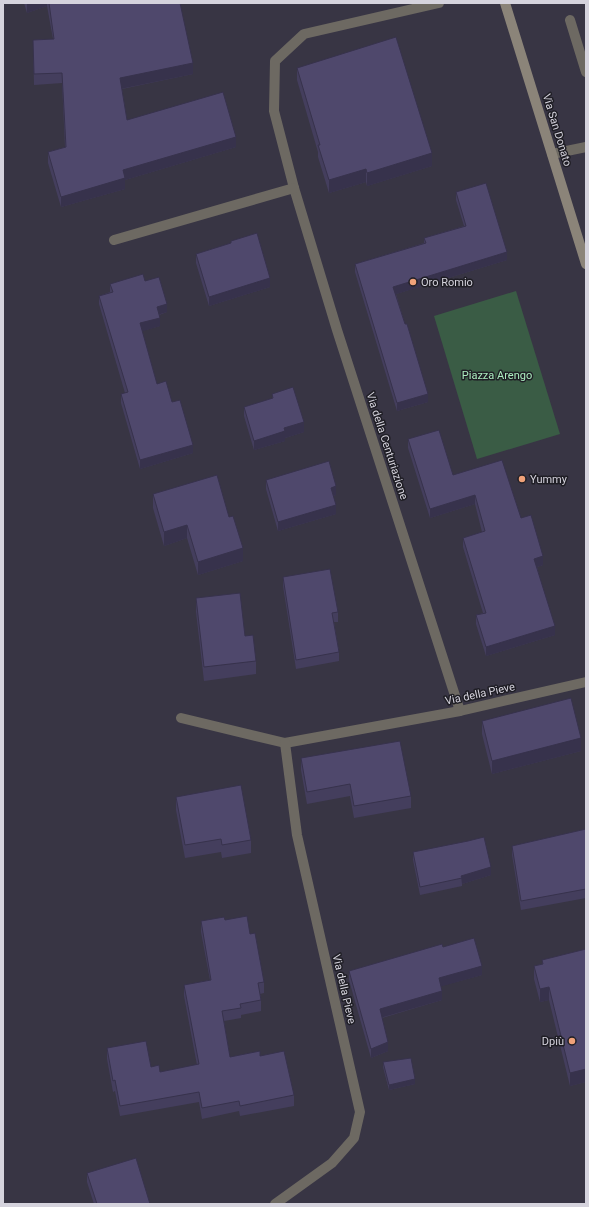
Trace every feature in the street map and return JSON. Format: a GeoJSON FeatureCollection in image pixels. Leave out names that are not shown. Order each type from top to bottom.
{"type":"FeatureCollection","features":[{"type":"Feature","properties":{"kind":"street","name":"Via della Centuriazione"},"geometry":{"type":"LineString","coordinates":[[438,3],[304,34],[275,60],[274,111],[294,188],[337,330],[460,711]]}},
{"type":"Feature","properties":{"kind":"street","name":"Via San Donato"},"geometry":{"type":"LineString","coordinates":[[505,3],[552,154],[584,245],[586,264]]}},
{"type":"Feature","properties":{"kind":"street"},"geometry":{"type":"LineString","coordinates":[[570,20],[586,72]]}},
{"type":"Feature","properties":{"kind":"street"},"geometry":{"type":"LineString","coordinates":[[552,154],[586,147]]}},
{"type":"Feature","properties":{"kind":"street"},"geometry":{"type":"LineString","coordinates":[[114,240],[294,188]]}},
{"type":"Feature","properties":{"kind":"street","name":"Via della Pieve"},"geometry":{"type":"LineString","coordinates":[[181,718],[285,743],[460,711],[586,682]]}},
{"type":"Feature","properties":{"kind":"street","name":"Via della Pieve"},"geometry":{"type":"LineString","coordinates":[[275,1204],[332,1163],[354,1138],[360,1112],[297,835],[285,743]]}},
{"type":"Feature","properties":{"kind":"green space","name":"Piazza Arengo"},"geometry":{"type":"Polygon","coordinates":[[[516,291],[560,434],[477,459],[434,316],[516,291]]]}},
{"type":"Feature","properties":{"kind":"building"},"geometry":{"type":"Polygon","coordinates":[[[49,3],[180,3],[193,63],[120,78],[127,120],[223,92],[236,137],[123,170],[125,178],[61,197],[48,152],[66,147],[62,73],[34,74],[33,40],[54,39],[49,3]]]}},
{"type":"Feature","properties":{"kind":"building"},"geometry":{"type":"Polygon","coordinates":[[[396,37],[432,153],[367,173],[366,169],[329,180],[297,68],[396,37]]]}},
{"type":"Feature","properties":{"kind":"building"},"geometry":{"type":"Polygon","coordinates":[[[486,183],[507,252],[393,287],[405,324],[407,324],[428,394],[397,403],[355,264],[426,243],[424,238],[466,226],[456,192],[486,183]]]}},
{"type":"Feature","properties":{"kind":"building"},"geometry":{"type":"Polygon","coordinates":[[[257,233],[270,278],[209,297],[196,254],[257,233]]]}},
{"type":"Feature","properties":{"kind":"building"},"geometry":{"type":"Polygon","coordinates":[[[143,274],[145,281],[159,277],[167,304],[157,307],[160,318],[140,323],[157,384],[166,381],[172,402],[180,400],[193,445],[140,460],[121,394],[128,392],[99,296],[113,292],[110,284],[143,274]]]}},
{"type":"Feature","properties":{"kind":"building"},"geometry":{"type":"Polygon","coordinates":[[[293,387],[304,422],[284,428],[285,431],[254,441],[244,407],[273,398],[272,394],[293,387]]]}},
{"type":"Feature","properties":{"kind":"building"},"geometry":{"type":"Polygon","coordinates":[[[439,430],[453,475],[502,460],[521,518],[531,515],[543,556],[534,559],[555,626],[486,647],[476,615],[486,613],[463,538],[485,531],[475,495],[430,509],[408,439],[439,430]]]}},
{"type":"Feature","properties":{"kind":"building"},"geometry":{"type":"Polygon","coordinates":[[[329,461],[336,486],[331,488],[336,505],[278,522],[266,480],[329,461]]]}},
{"type":"Feature","properties":{"kind":"building"},"geometry":{"type":"Polygon","coordinates":[[[217,475],[229,517],[233,516],[243,548],[198,562],[187,525],[164,532],[153,494],[217,475]]]}},
{"type":"Feature","properties":{"kind":"building"},"geometry":{"type":"Polygon","coordinates":[[[330,569],[338,612],[332,613],[339,652],[296,660],[283,577],[330,569]]]}},
{"type":"Feature","properties":{"kind":"building"},"geometry":{"type":"Polygon","coordinates":[[[240,593],[245,636],[253,635],[256,661],[204,667],[196,598],[240,593]]]}},
{"type":"Feature","properties":{"kind":"building"},"geometry":{"type":"Polygon","coordinates":[[[571,698],[581,738],[492,761],[482,721],[571,698]]]}},
{"type":"Feature","properties":{"kind":"building"},"geometry":{"type":"Polygon","coordinates":[[[400,741],[411,796],[354,806],[350,784],[307,792],[301,758],[400,741]]]}},
{"type":"Feature","properties":{"kind":"building"},"geometry":{"type":"Polygon","coordinates":[[[241,785],[251,840],[222,845],[221,839],[185,845],[176,797],[241,785]]]}},
{"type":"Feature","properties":{"kind":"building"},"geometry":{"type":"Polygon","coordinates":[[[586,829],[586,889],[521,901],[512,846],[586,829]]]}},
{"type":"Feature","properties":{"kind":"building"},"geometry":{"type":"Polygon","coordinates":[[[484,837],[491,867],[461,876],[462,878],[420,887],[413,852],[484,837]]]}},
{"type":"Feature","properties":{"kind":"building"},"geometry":{"type":"Polygon","coordinates":[[[247,916],[250,934],[255,933],[264,982],[258,983],[261,1000],[240,1004],[241,1008],[222,1011],[230,1057],[260,1051],[260,1056],[284,1051],[294,1095],[240,1106],[239,1101],[202,1108],[199,1092],[120,1106],[115,1080],[113,1081],[107,1048],[146,1041],[151,1067],[159,1065],[160,1072],[199,1064],[184,985],[211,980],[201,921],[224,917],[225,920],[247,916]]]}},
{"type":"Feature","properties":{"kind":"building"},"geometry":{"type":"Polygon","coordinates":[[[474,938],[482,966],[439,978],[442,991],[380,1009],[388,1042],[371,1049],[349,971],[442,944],[443,947],[474,938]]]}},
{"type":"Feature","properties":{"kind":"building","name":"Dpiù"},"geometry":{"type":"Polygon","coordinates":[[[586,949],[586,1069],[570,1073],[549,987],[540,989],[534,966],[543,964],[542,960],[586,949]]]}},
{"type":"Feature","properties":{"kind":"building"},"geometry":{"type":"Polygon","coordinates":[[[411,1058],[415,1079],[389,1085],[383,1062],[411,1058]]]}},
{"type":"Feature","properties":{"kind":"building"},"geometry":{"type":"Polygon","coordinates":[[[136,1158],[150,1204],[97,1204],[87,1173],[136,1158]]]}},
{"type":"Feature","properties":{"kind":"place","name":"Oro Romio"},"geometry":{"type":"Point","coordinates":[413,282]}},
{"type":"Feature","properties":{"kind":"place","name":"Yummy"},"geometry":{"type":"Point","coordinates":[522,479]}},
{"type":"Feature","properties":{"kind":"place","name":"Dpiù"},"geometry":{"type":"Point","coordinates":[572,1041]}}]}
